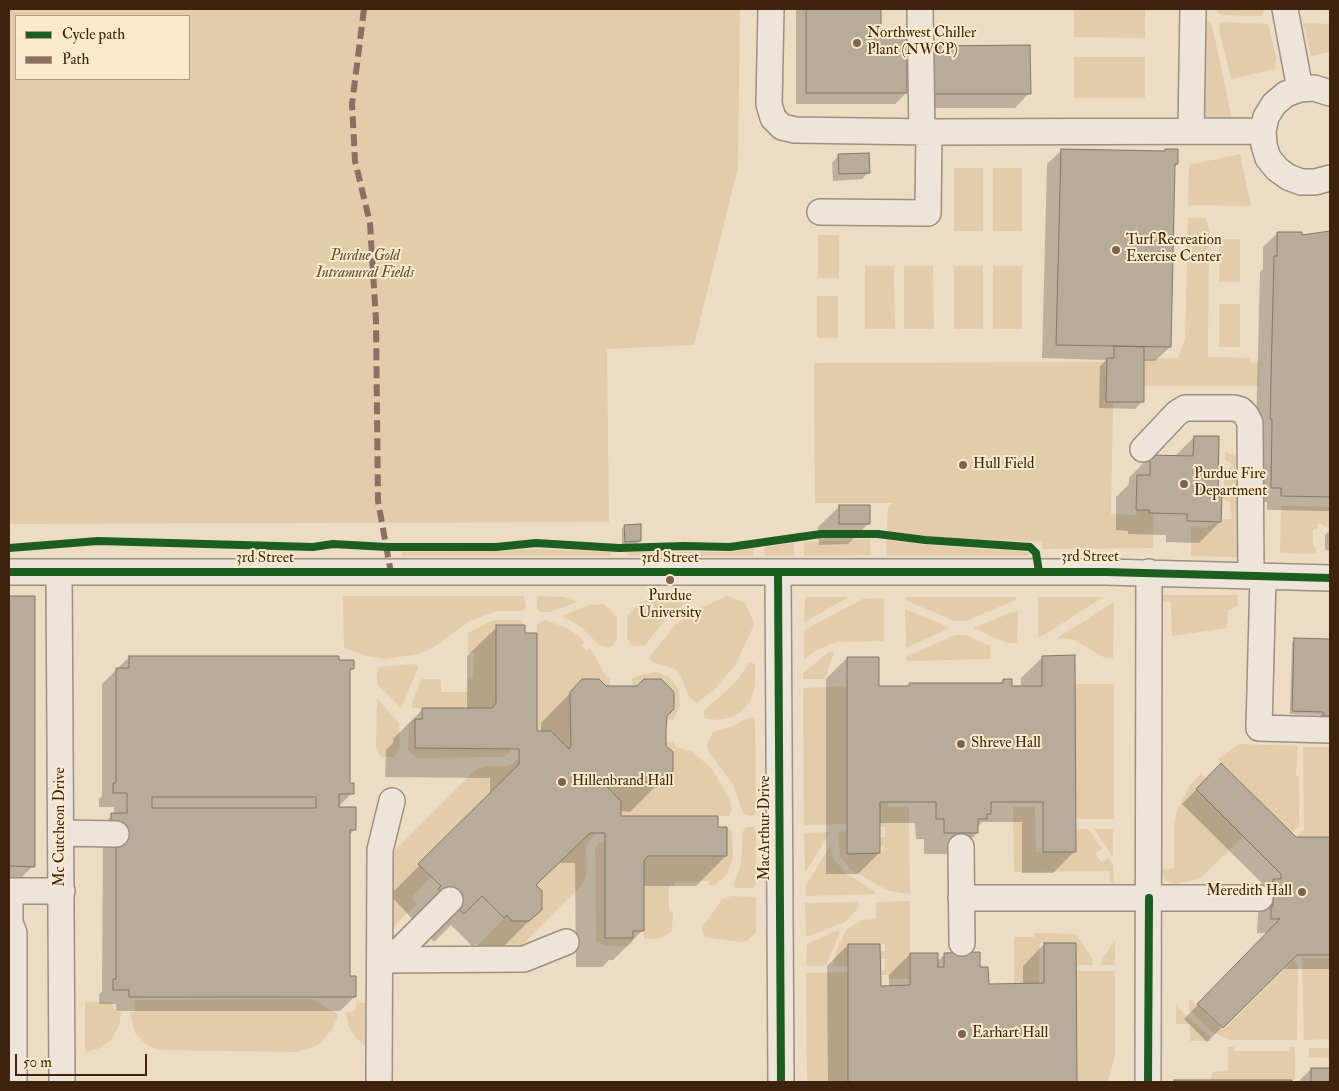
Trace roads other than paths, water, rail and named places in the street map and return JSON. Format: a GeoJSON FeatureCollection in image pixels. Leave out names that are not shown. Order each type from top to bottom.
{"type":"FeatureCollection","features":[{"type":"Feature","properties":{"kind":"street"},"geometry":{"type":"LineString","coordinates":[[771,9],[769,104],[773,118],[782,127],[795,130],[925,132],[1263,131]]}},
{"type":"Feature","properties":{"kind":"street"},"geometry":{"type":"LineString","coordinates":[[820,212],[928,213],[920,9]]}},
{"type":"Feature","properties":{"kind":"street"},"geometry":{"type":"LineString","coordinates":[[1191,130],[1194,9]]}},
{"type":"Feature","properties":{"kind":"street"},"geometry":{"type":"LineString","coordinates":[[1285,9],[1300,89]]}},
{"type":"Feature","properties":{"kind":"street"},"geometry":{"type":"LineString","coordinates":[[1330,93],[1314,88],[1300,89],[1286,94],[1274,104],[1266,117],[1263,131],[1264,145],[1268,158],[1277,169],[1288,177],[1301,182],[1315,182],[1330,178]]}},
{"type":"Feature","properties":{"kind":"street"},"geometry":{"type":"LineString","coordinates":[[1143,449],[1177,412],[1186,408],[1234,408],[1241,410],[1246,415],[1250,422],[1257,576],[1259,728],[1330,730]]}},
{"type":"Feature","properties":{"kind":"street","name":"3rd Street"},"geometry":{"type":"LineString","coordinates":[[9,572],[1149,572],[1330,578]]}},
{"type":"Feature","properties":{"kind":"street","name":"Mc Cutcheon Drive"},"geometry":{"type":"LineString","coordinates":[[59,572],[62,1082]]}},
{"type":"Feature","properties":{"kind":"street"},"geometry":{"type":"LineString","coordinates":[[1148,1082],[1149,572]]}},
{"type":"Feature","properties":{"kind":"street","name":"MacArthur Drive"},"geometry":{"type":"LineString","coordinates":[[778,573],[780,1082]]}},
{"type":"Feature","properties":{"kind":"street"},"geometry":{"type":"LineString","coordinates":[[379,1082],[385,960],[380,850],[392,801]]}},
{"type":"Feature","properties":{"kind":"street"},"geometry":{"type":"LineString","coordinates":[[61,833],[116,834]]}},
{"type":"Feature","properties":{"kind":"street"},"geometry":{"type":"LineString","coordinates":[[961,847],[962,943]]}},
{"type":"Feature","properties":{"kind":"street"},"geometry":{"type":"LineString","coordinates":[[14,1082],[14,933],[10,923],[9,891],[62,891]]}},
{"type":"Feature","properties":{"kind":"street"},"geometry":{"type":"LineString","coordinates":[[961,898],[1260,898]]}},
{"type":"Feature","properties":{"kind":"street"},"geometry":{"type":"LineString","coordinates":[[385,960],[450,900]]}},
{"type":"Feature","properties":{"kind":"street"},"geometry":{"type":"LineString","coordinates":[[385,960],[524,958],[566,942]]}},
{"type":"Feature","properties":{"kind":"place","name":"Northwest Chiller Plant (NWCP)"},"geometry":{"type":"Point","coordinates":[857,43]}},
{"type":"Feature","properties":{"kind":"place","name":"Turf Recreation Exercise Center"},"geometry":{"type":"Point","coordinates":[1116,250]}},
{"type":"Feature","properties":{"kind":"place","name":"Hull Field"},"geometry":{"type":"Point","coordinates":[963,465]}},
{"type":"Feature","properties":{"kind":"place","name":"Purdue Fire Department"},"geometry":{"type":"Point","coordinates":[1184,484]}},
{"type":"Feature","properties":{"kind":"place","name":"Purdue University"},"geometry":{"type":"Point","coordinates":[670,580]}},
{"type":"Feature","properties":{"kind":"place","name":"Shreve Hall"},"geometry":{"type":"Point","coordinates":[961,744]}},
{"type":"Feature","properties":{"kind":"place","name":"Hillenbrand Hall"},"geometry":{"type":"Point","coordinates":[562,782]}},
{"type":"Feature","properties":{"kind":"place","name":"Meredith Hall"},"geometry":{"type":"Point","coordinates":[1302,892]}},
{"type":"Feature","properties":{"kind":"place","name":"Earhart Hall"},"geometry":{"type":"Point","coordinates":[962,1034]}},
{"type":"Feature","properties":{"kind":"park label","name":"Purdue Gold Intramural Fields"},"geometry":{"type":"Point","coordinates":[365,266]}}]}
